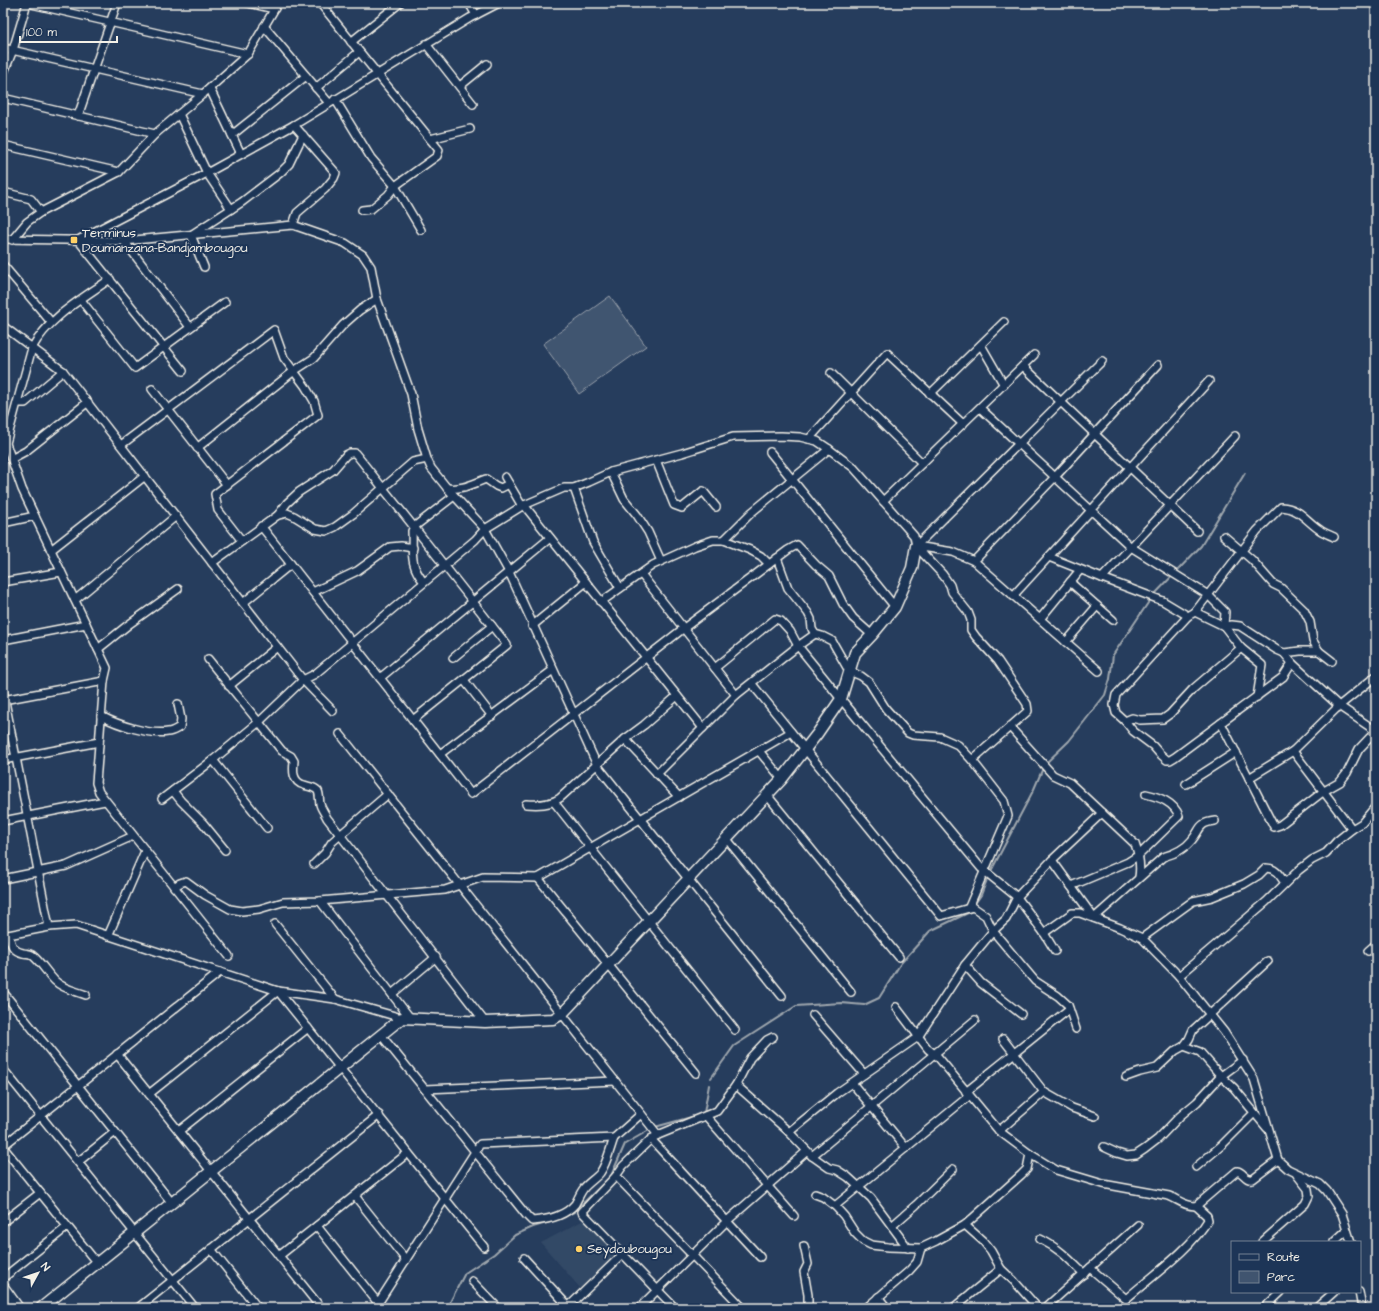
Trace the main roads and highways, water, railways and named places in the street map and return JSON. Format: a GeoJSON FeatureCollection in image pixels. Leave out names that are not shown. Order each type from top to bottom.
{"type":"FeatureCollection","features":[{"type":"Feature","properties":{"kind":"waterway"},"geometry":{"type":"LineString","coordinates":[[1045,764],[1069,741],[1105,695],[1110,679],[1113,655],[1152,597],[1201,546],[1245,473]]}},
{"type":"Feature","properties":{"kind":"waterway"},"geometry":{"type":"LineString","coordinates":[[990,873],[1034,789],[1043,768]]}},
{"type":"Feature","properties":{"kind":"waterway"},"geometry":{"type":"LineString","coordinates":[[974,905],[981,895],[988,877]]}},
{"type":"Feature","properties":{"kind":"waterway"},"geometry":{"type":"LineString","coordinates":[[711,1078],[734,1046],[796,1006],[841,1003],[864,1005],[879,998],[901,963],[930,931],[972,911]]}},
{"type":"Feature","properties":{"kind":"waterway"},"geometry":{"type":"LineString","coordinates":[[704,1113],[709,1085]]}},
{"type":"Feature","properties":{"kind":"waterway"},"geometry":{"type":"LineString","coordinates":[[655,1127],[695,1116]]}},
{"type":"Feature","properties":{"kind":"waterway"},"geometry":{"type":"LineString","coordinates":[[447,1308],[465,1273],[494,1254],[515,1235],[574,1212],[611,1176],[625,1144],[651,1129]]}},
{"type":"Feature","properties":{"kind":"place","name":"Terminus Doumanzana-Bandjambougou"},"geometry":{"type":"Point","coordinates":[74,240]}},
{"type":"Feature","properties":{"kind":"place","name":"Seydoubougou"},"geometry":{"type":"Point","coordinates":[579,1249]}}]}
